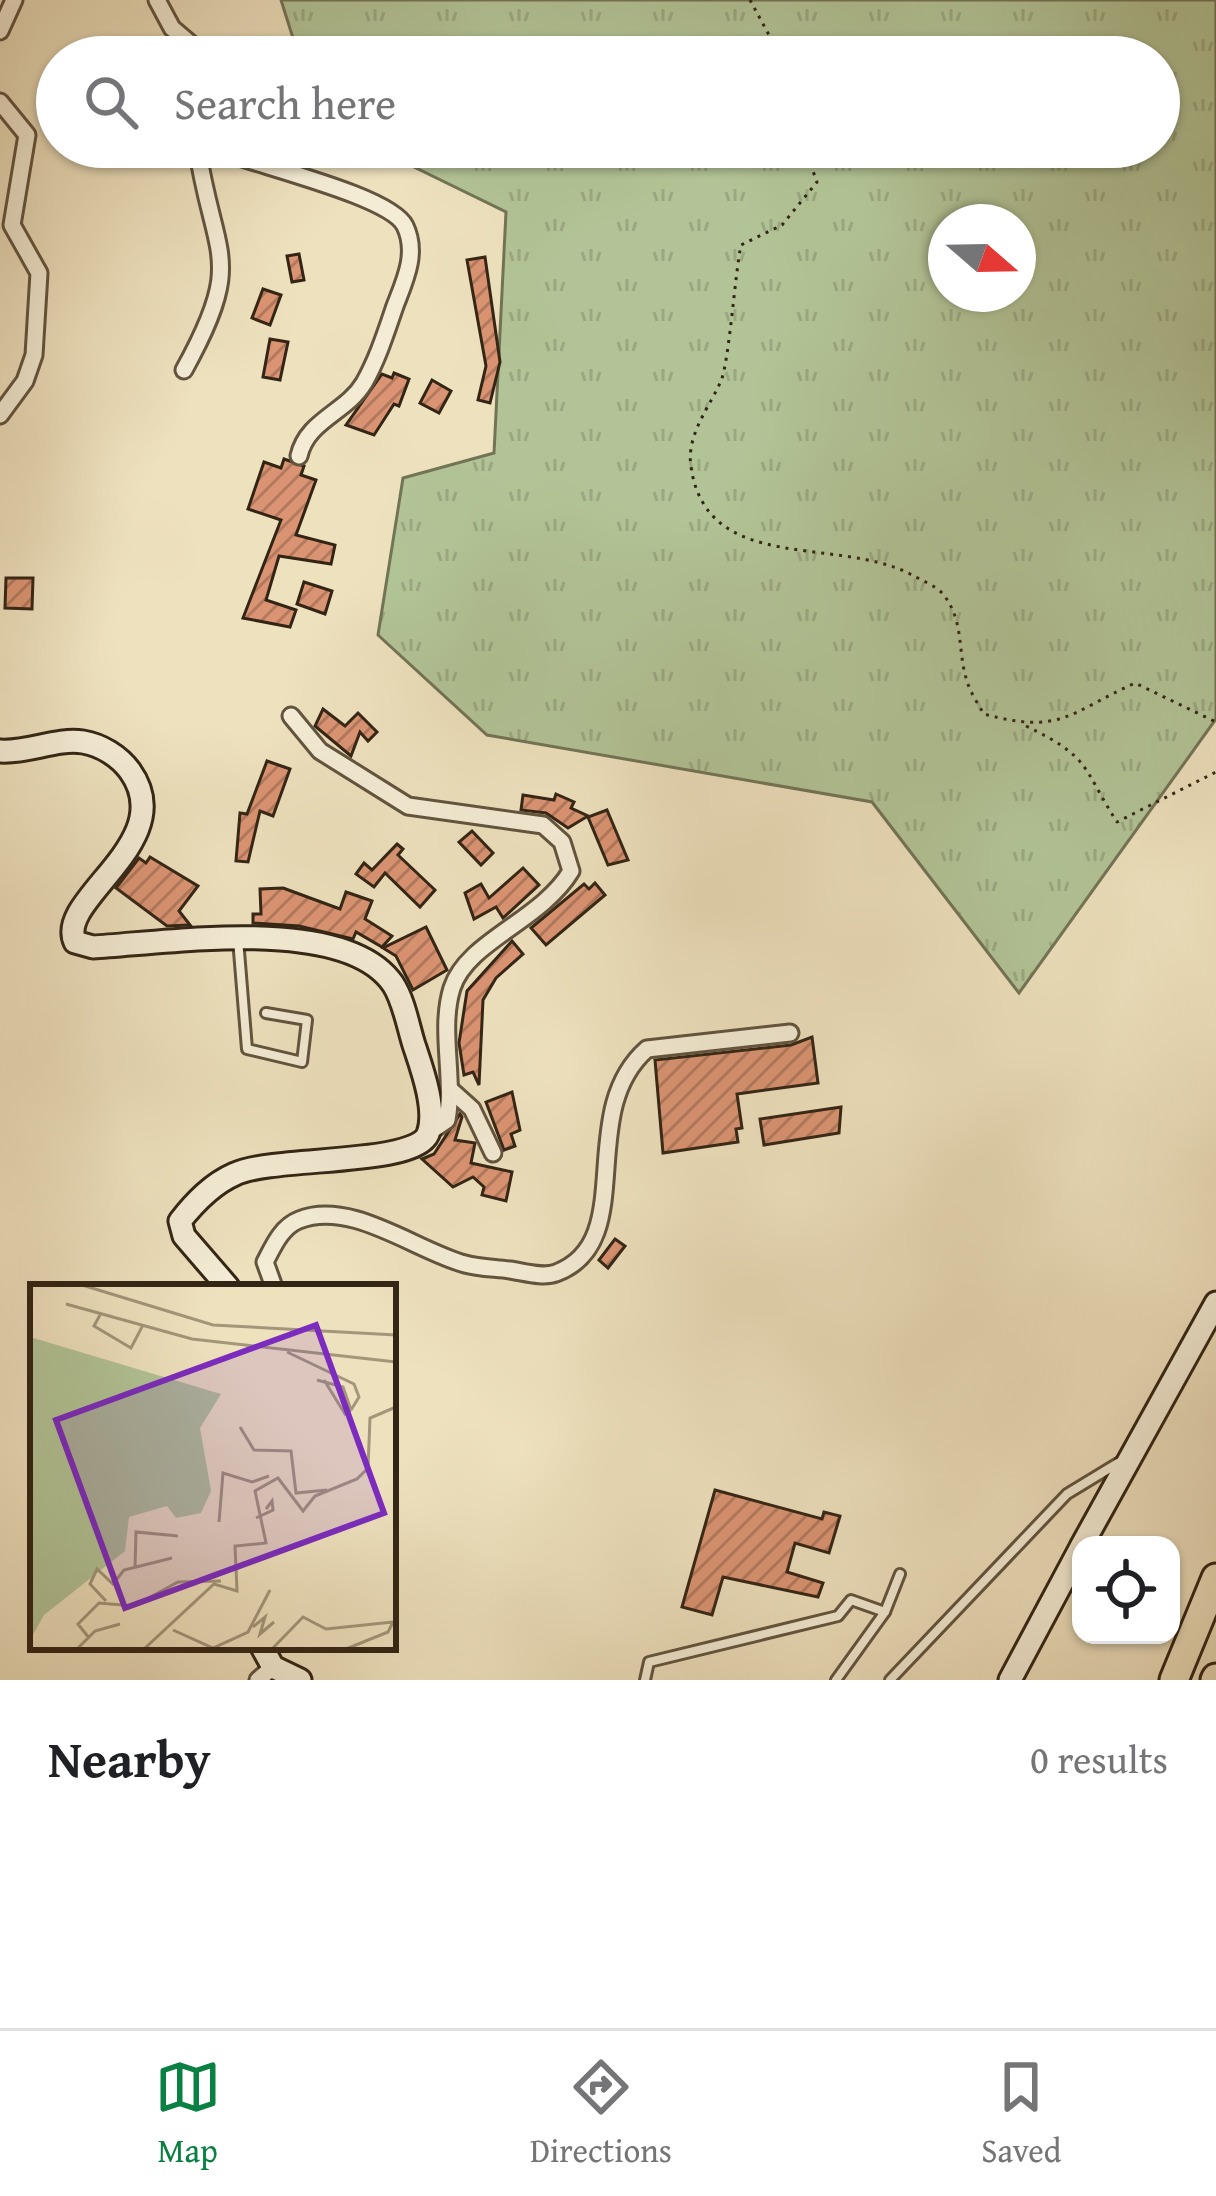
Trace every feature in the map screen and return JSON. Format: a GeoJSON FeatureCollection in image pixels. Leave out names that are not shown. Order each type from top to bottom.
{"type":"FeatureCollection","features":[{"type":"Feature","properties":{"kind":"highway"},"geometry":{"type":"LineString","coordinates":[[1174,1680],[1216,1578]]}},
{"type":"Feature","properties":{"kind":"street"},"geometry":{"type":"LineString","coordinates":[[0,31],[14,0]]}},
{"type":"Feature","properties":{"kind":"street"},"geometry":{"type":"LineString","coordinates":[[158,0],[181,36]]}},
{"type":"Feature","properties":{"kind":"street"},"geometry":{"type":"LineString","coordinates":[[0,102],[27,134],[12,225],[39,273],[31,368],[0,415]]}},
{"type":"Feature","properties":{"kind":"street"},"geometry":{"type":"LineString","coordinates":[[184,370],[218,303],[224,268],[202,168]]}},
{"type":"Feature","properties":{"kind":"street"},"geometry":{"type":"LineString","coordinates":[[264,168],[335,185],[394,213],[404,224],[411,260],[382,345],[354,397],[303,437],[299,456]]}},
{"type":"Feature","properties":{"kind":"street"},"geometry":{"type":"LineString","coordinates":[[291,716],[320,751],[408,806],[543,825],[562,842],[571,871],[556,895],[512,932],[475,952],[452,987],[448,1030],[452,1091],[447,1120],[428,1133]]}},
{"type":"Feature","properties":{"kind":"street"},"geometry":{"type":"LineString","coordinates":[[0,751],[81,742],[120,758],[134,776],[141,799],[136,831],[125,857],[72,924],[75,942],[93,947],[275,935],[360,958],[379,969],[395,987],[420,1064],[430,1115],[428,1133],[421,1145],[384,1157],[289,1160],[236,1173],[199,1197],[180,1221],[184,1236],[225,1284]]}},
{"type":"Feature","properties":{"kind":"street"},"geometry":{"type":"LineString","coordinates":[[273,1284],[265,1262],[279,1235],[298,1220],[338,1215],[466,1264],[550,1276],[584,1259],[604,1220],[602,1161],[629,1065],[647,1049],[790,1033]]}},
{"type":"Feature","properties":{"kind":"street"},"geometry":{"type":"LineString","coordinates":[[452,1091],[472,1109],[493,1153]]}},
{"type":"Feature","properties":{"kind":"street"},"geometry":{"type":"LineString","coordinates":[[1087,1536],[1216,1304]]}},
{"type":"Feature","properties":{"kind":"street"},"geometry":{"type":"LineString","coordinates":[[1010,1680],[1072,1565]]}},
{"type":"Feature","properties":{"kind":"street"},"geometry":{"type":"LineString","coordinates":[[264,1665],[300,1680]]}},
{"type":"Feature","properties":{"kind":"lane"},"geometry":{"type":"LineString","coordinates":[[238,937],[244,1042],[254,1053],[302,1062],[307,1020],[266,1013]]}},
{"type":"Feature","properties":{"kind":"lane"},"geometry":{"type":"LineString","coordinates":[[890,1680],[1067,1495],[1129,1456]]}},
{"type":"Feature","properties":{"kind":"lane"},"geometry":{"type":"LineString","coordinates":[[836,1680],[885,1612],[900,1574]]}},
{"type":"Feature","properties":{"kind":"lane"},"geometry":{"type":"LineString","coordinates":[[646,1680],[649,1662],[838,1616],[851,1600],[885,1612]]}},
{"type":"Feature","properties":{"kind":"path"},"geometry":{"type":"LineString","coordinates":[[750,0],[770,36]]}},
{"type":"Feature","properties":{"kind":"path"},"geometry":{"type":"LineString","coordinates":[[812,168],[818,182],[782,225],[741,245],[723,378],[700,415],[689,463],[704,507],[741,537],[782,550],[835,550],[890,564],[941,592],[962,631],[966,681],[983,714],[1024,725],[1062,744],[1093,771],[1118,822],[1216,772]]}},
{"type":"Feature","properties":{"kind":"path"},"geometry":{"type":"LineString","coordinates":[[1024,725],[1068,720],[1135,683],[1216,722]]}},
{"type":"Feature","properties":{"kind":"green space"},"geometry":{"type":"Polygon","coordinates":[[[281,0],[1216,0],[1216,719],[1019,993],[872,802],[487,735],[378,635],[403,478],[494,453],[506,212],[416,168],[1180,168],[1180,36],[292,36],[281,0]]]}},
{"type":"Feature","properties":{"kind":"building"},"geometry":{"type":"Polygon","coordinates":[[[299,254],[304,280],[292,282],[287,256],[299,254]]]}},
{"type":"Feature","properties":{"kind":"building"},"geometry":{"type":"Polygon","coordinates":[[[485,257],[500,362],[490,403],[478,400],[486,366],[467,260],[485,257]]]}},
{"type":"Feature","properties":{"kind":"building"},"geometry":{"type":"Polygon","coordinates":[[[263,289],[281,295],[270,325],[252,318],[263,289]]]}},
{"type":"Feature","properties":{"kind":"building"},"geometry":{"type":"Polygon","coordinates":[[[270,339],[288,342],[280,380],[263,377],[270,339]]]}},
{"type":"Feature","properties":{"kind":"building"},"geometry":{"type":"Polygon","coordinates":[[[394,373],[409,379],[399,406],[394,404],[374,435],[346,425],[382,374],[392,378],[394,373]]]}},
{"type":"Feature","properties":{"kind":"building"},"geometry":{"type":"Polygon","coordinates":[[[432,380],[451,391],[439,413],[420,403],[432,380]]]}},
{"type":"Feature","properties":{"kind":"building"},"geometry":{"type":"Polygon","coordinates":[[[284,459],[304,466],[301,475],[316,480],[296,535],[335,545],[331,564],[279,556],[266,600],[296,610],[290,627],[243,618],[281,520],[248,509],[264,462],[281,468],[284,459]]]}},
{"type":"Feature","properties":{"kind":"building"},"geometry":{"type":"Polygon","coordinates":[[[6,578],[33,578],[32,609],[5,608],[6,578]]]}},
{"type":"Feature","properties":{"kind":"building"},"geometry":{"type":"Polygon","coordinates":[[[304,582],[332,591],[325,614],[297,604],[304,582]]]}},
{"type":"Feature","properties":{"kind":"building"},"geometry":{"type":"Polygon","coordinates":[[[323,709],[345,726],[358,713],[377,732],[368,741],[360,732],[351,756],[315,726],[323,709]]]}},
{"type":"Feature","properties":{"kind":"building"},"geometry":{"type":"Polygon","coordinates":[[[267,761],[290,769],[273,816],[260,811],[248,862],[236,861],[240,813],[247,814],[267,761]]]}},
{"type":"Feature","properties":{"kind":"building"},"geometry":{"type":"Polygon","coordinates":[[[556,794],[574,802],[571,808],[588,816],[568,828],[546,813],[521,810],[523,795],[554,800],[556,794]]]}},
{"type":"Feature","properties":{"kind":"building"},"geometry":{"type":"Polygon","coordinates":[[[607,810],[628,860],[608,865],[588,817],[607,810]]]}},
{"type":"Feature","properties":{"kind":"building"},"geometry":{"type":"Polygon","coordinates":[[[472,831],[493,853],[481,865],[459,842],[472,831]]]}},
{"type":"Feature","properties":{"kind":"building"},"geometry":{"type":"Polygon","coordinates":[[[397,844],[403,849],[398,855],[435,890],[420,907],[385,873],[374,887],[356,874],[364,863],[372,870],[397,844]]]}},
{"type":"Feature","properties":{"kind":"building"},"geometry":{"type":"Polygon","coordinates":[[[150,857],[198,886],[179,911],[190,925],[167,926],[116,888],[139,858],[146,863],[150,857]]]}},
{"type":"Feature","properties":{"kind":"building"},"geometry":{"type":"Polygon","coordinates":[[[523,868],[539,885],[503,918],[496,907],[474,919],[465,893],[481,884],[489,898],[523,868]]]}},
{"type":"Feature","properties":{"kind":"building"},"geometry":{"type":"Polygon","coordinates":[[[595,883],[605,895],[546,945],[531,928],[584,884],[589,889],[595,883]]]}},
{"type":"Feature","properties":{"kind":"building"},"geometry":{"type":"Polygon","coordinates":[[[283,888],[340,909],[346,892],[372,901],[365,919],[392,936],[382,947],[356,932],[353,939],[299,926],[253,923],[253,914],[261,914],[260,889],[283,888]]]}},
{"type":"Feature","properties":{"kind":"building"},"geometry":{"type":"Polygon","coordinates":[[[426,927],[447,970],[413,990],[396,956],[383,948],[426,927]]]}},
{"type":"Feature","properties":{"kind":"building"},"geometry":{"type":"Polygon","coordinates":[[[512,941],[523,954],[496,978],[483,1000],[479,1085],[473,1072],[464,1075],[459,1043],[467,991],[512,941]]]}},
{"type":"Feature","properties":{"kind":"building"},"geometry":{"type":"Polygon","coordinates":[[[812,1037],[818,1083],[737,1094],[742,1128],[736,1129],[738,1142],[663,1153],[655,1060],[791,1045],[812,1037]]]}},
{"type":"Feature","properties":{"kind":"building"},"geometry":{"type":"Polygon","coordinates":[[[512,1092],[520,1130],[511,1134],[515,1146],[504,1150],[486,1102],[512,1092]]]}},
{"type":"Feature","properties":{"kind":"building"},"geometry":{"type":"Polygon","coordinates":[[[841,1107],[839,1133],[764,1145],[760,1119],[841,1107]]]}},
{"type":"Feature","properties":{"kind":"building"},"geometry":{"type":"Polygon","coordinates":[[[460,1114],[455,1140],[475,1143],[471,1163],[512,1172],[506,1201],[482,1195],[484,1187],[473,1177],[453,1187],[422,1159],[434,1154],[460,1114]]]}},
{"type":"Feature","properties":{"kind":"building"},"geometry":{"type":"Polygon","coordinates":[[[615,1239],[625,1246],[608,1268],[599,1260],[615,1239]]]}},
{"type":"Feature","properties":{"kind":"building"},"geometry":{"type":"Polygon","coordinates":[[[715,1490],[822,1519],[824,1512],[840,1516],[829,1553],[795,1543],[787,1572],[823,1583],[818,1597],[723,1577],[712,1615],[682,1607],[715,1490]]]}}]}
